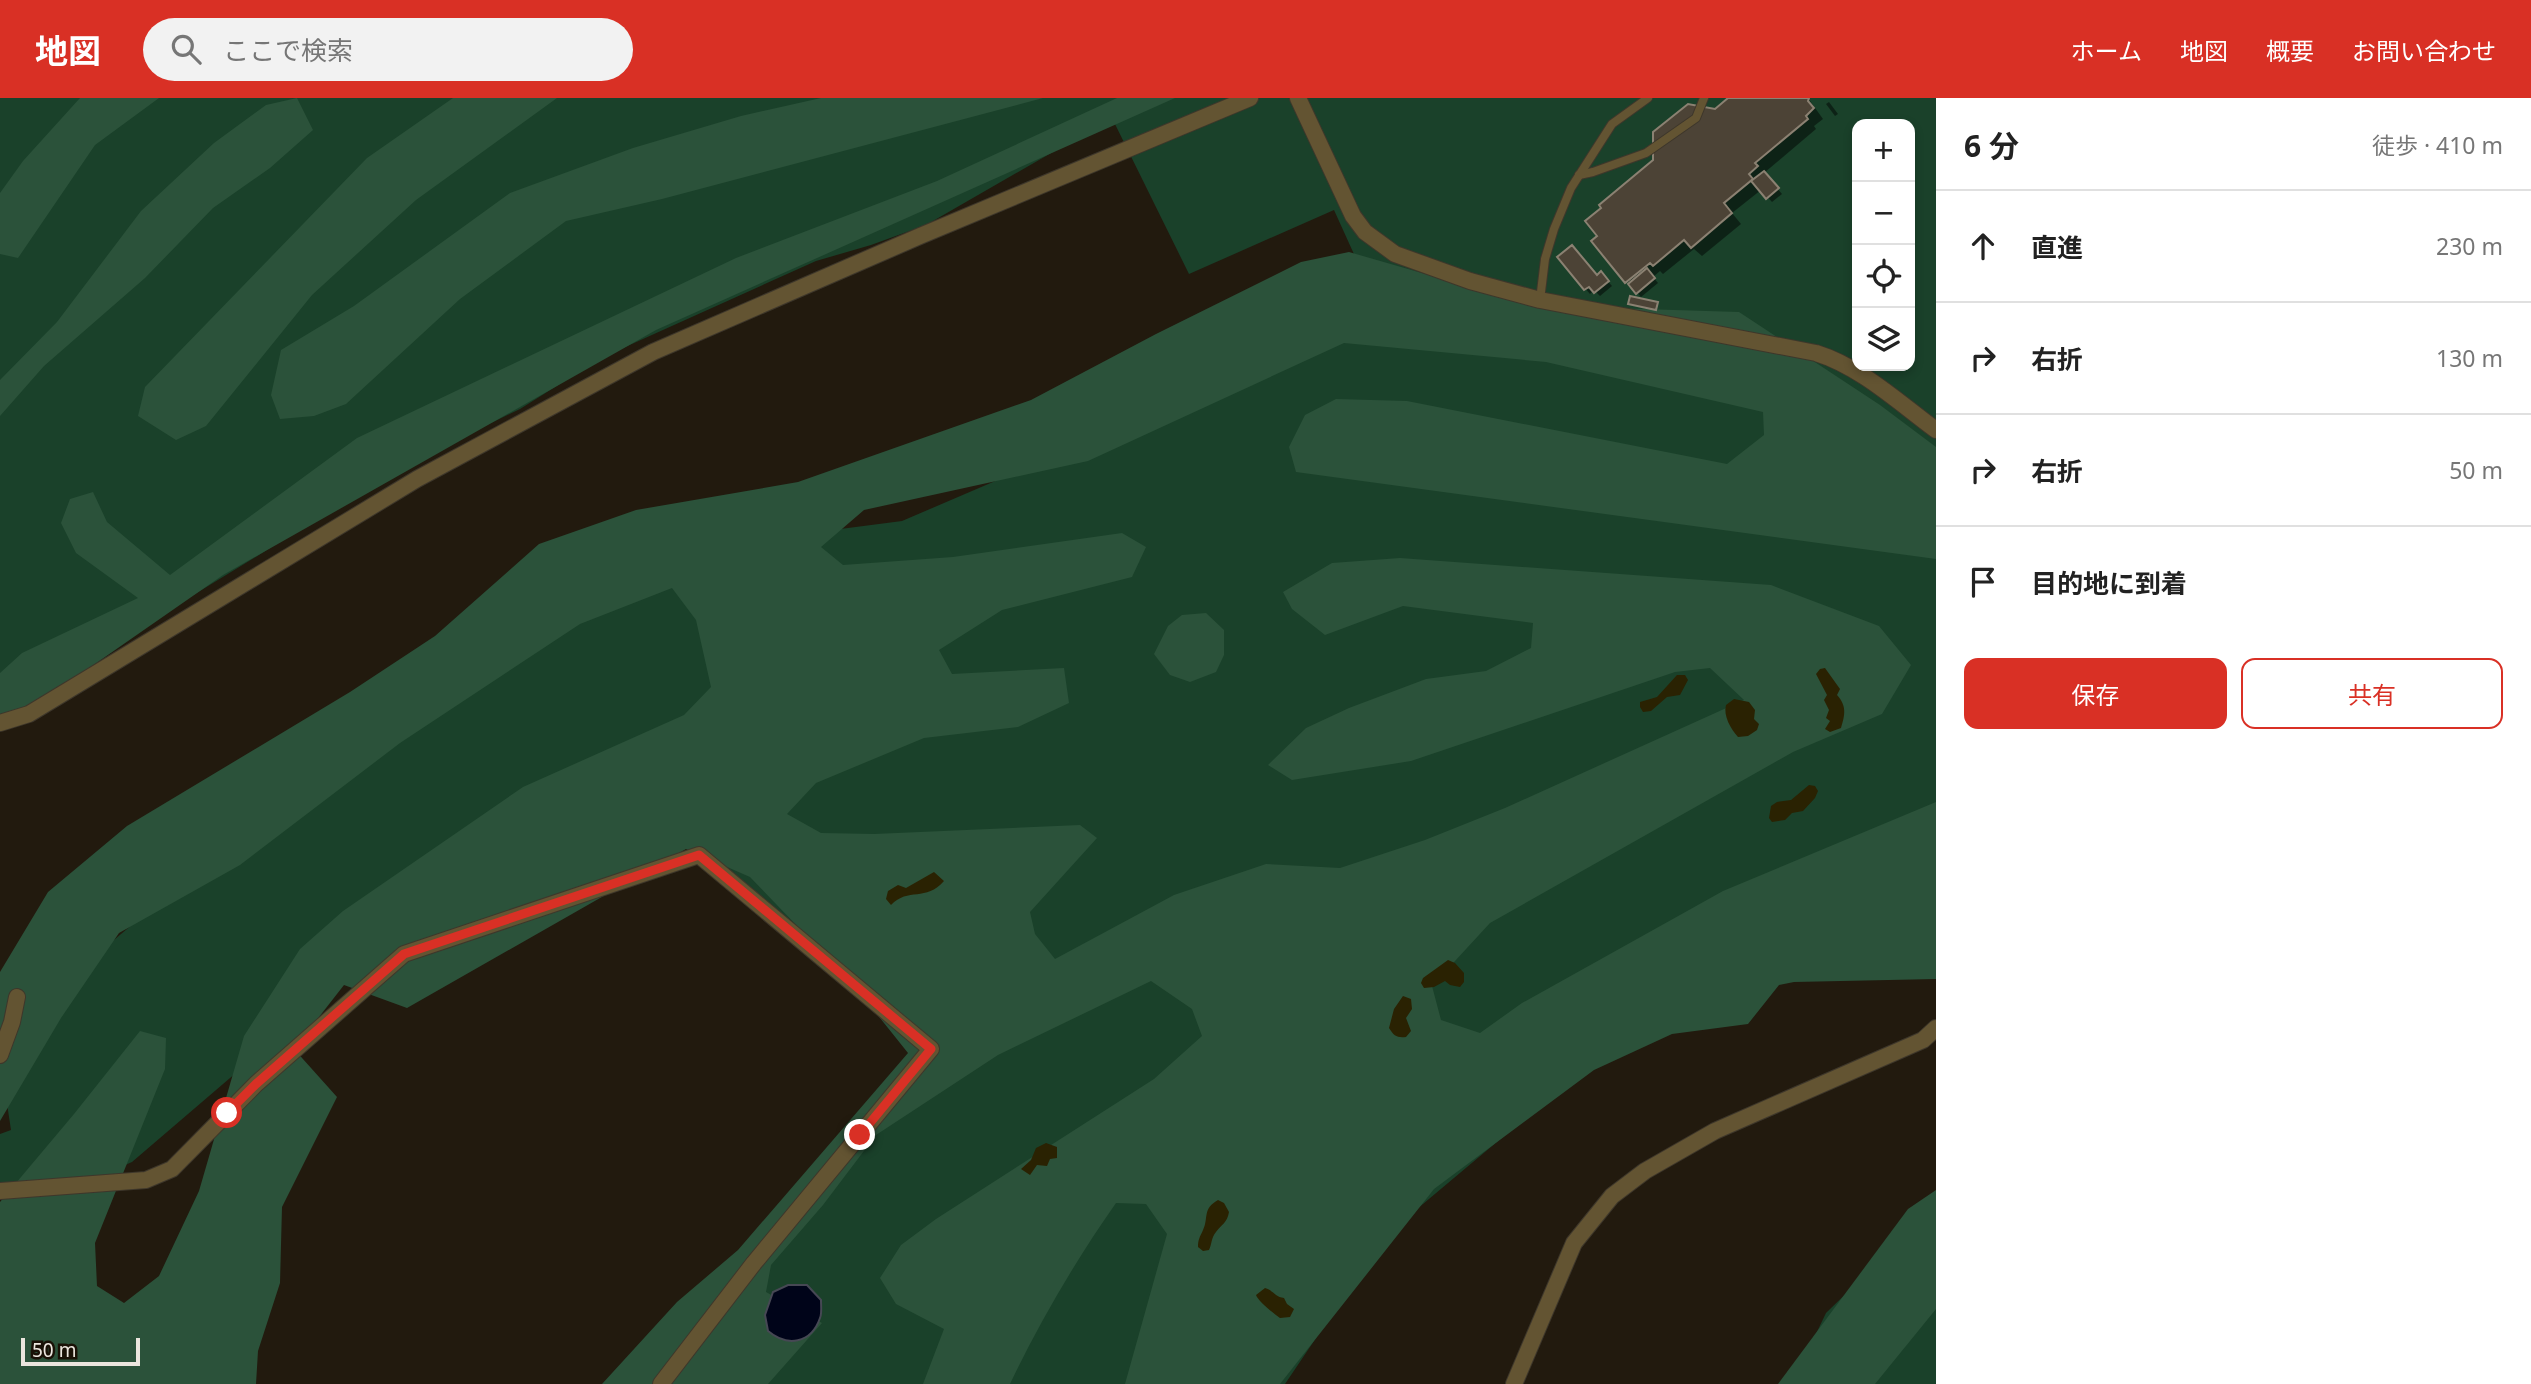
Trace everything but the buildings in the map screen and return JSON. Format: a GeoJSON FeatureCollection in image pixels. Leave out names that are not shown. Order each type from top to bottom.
{"type":"FeatureCollection","features":[{"type":"Feature","properties":{"kind":"street"},"geometry":{"type":"LineString","coordinates":[[0,723],[29,714],[417,479],[653,352],[920,236],[1250,98]]}},
{"type":"Feature","properties":{"kind":"street"},"geometry":{"type":"LineString","coordinates":[[1298,98],[1353,216],[1365,232],[1382,246],[1419,265],[1540,300],[1816,353],[1837,360],[1860,373],[1936,430]]}},
{"type":"Feature","properties":{"kind":"street"},"geometry":{"type":"LineString","coordinates":[[0,1191],[146,1180],[172,1169],[256,1084],[404,954],[699,855],[931,1049],[754,1263],[661,1384]]}},
{"type":"Feature","properties":{"kind":"street"},"geometry":{"type":"LineString","coordinates":[[0,1055],[18,997]]}},
{"type":"Feature","properties":{"kind":"street"},"geometry":{"type":"LineString","coordinates":[[1514,1384],[1574,1243],[1612,1196],[1645,1171],[1715,1131],[1923,1040],[1936,1028]]}},
{"type":"Feature","properties":{"kind":"lane"},"geometry":{"type":"LineString","coordinates":[[1540,300],[1545,260],[1553,229],[1579,175],[1612,124],[1648,98]]}},
{"type":"Feature","properties":{"kind":"lane"},"geometry":{"type":"LineString","coordinates":[[1579,175],[1646,153],[1696,118],[1704,98]]}},
{"type":"Feature","properties":{"kind":"green space"},"geometry":{"type":"Polygon","coordinates":[[[0,98],[1936,98],[1936,871],[1741,937],[1373,1246],[1285,1384],[649,1384],[936,1045],[681,832],[342,982],[132,1162],[100,1176],[0,1186],[0,1134],[11,1130],[0,1058],[23,1017],[270,808],[604,598],[771,538],[902,521],[1252,371],[1358,263],[1334,210],[1189,274],[1112,118],[926,225],[816,261],[603,357],[520,409],[378,478],[259,555],[0,713],[0,98]]]}},
{"type":"Feature","properties":{"kind":"green space"},"geometry":{"type":"Polygon","coordinates":[[[80,98],[159,98],[95,145],[18,258],[0,254],[0,193],[23,161],[80,98]]]}},
{"type":"Feature","properties":{"kind":"green space"},"geometry":{"type":"Polygon","coordinates":[[[297,98],[313,130],[270,168],[213,208],[145,278],[44,366],[0,416],[0,380],[57,322],[141,211],[214,143],[266,105],[297,98]]]}},
{"type":"Feature","properties":{"kind":"green space"},"geometry":{"type":"Polygon","coordinates":[[[453,98],[557,98],[416,200],[312,295],[206,426],[176,440],[138,416],[145,387],[367,158],[453,98]]]}},
{"type":"Feature","properties":{"kind":"green space"},"geometry":{"type":"Polygon","coordinates":[[[821,98],[1043,98],[662,199],[566,221],[460,299],[346,404],[314,416],[280,419],[271,395],[281,350],[354,306],[510,193],[633,148],[741,116],[821,98]]]}},
{"type":"Feature","properties":{"kind":"green space"},"geometry":{"type":"Polygon","coordinates":[[[1117,98],[1175,98],[656,330],[223,575],[0,730],[0,673],[22,653],[138,598],[76,553],[61,523],[70,499],[93,492],[107,522],[170,575],[357,438],[736,258],[937,181],[1117,98]]]}},
{"type":"Feature","properties":{"kind":"green space"},"geometry":{"type":"Polygon","coordinates":[[[1349,252],[1474,288],[1609,308],[1739,312],[1880,405],[1936,447],[1936,559],[1296,472],[1289,447],[1305,415],[1336,399],[1407,401],[1727,464],[1764,435],[1763,412],[1546,362],[1344,343],[1088,461],[864,510],[821,547],[843,565],[953,557],[1122,533],[1146,547],[1132,577],[1002,610],[939,650],[952,674],[1064,668],[1069,703],[1018,727],[924,738],[816,783],[787,814],[821,833],[874,834],[1080,825],[1097,838],[1030,912],[1035,934],[1055,959],[1174,895],[1266,864],[1340,868],[1425,840],[1505,808],[1744,700],[1710,668],[1675,672],[1411,761],[1292,780],[1268,765],[1306,728],[1349,708],[1426,679],[1486,671],[1531,648],[1533,623],[1403,606],[1325,635],[1292,609],[1283,592],[1332,563],[1400,558],[1771,585],[1879,626],[1911,665],[1882,714],[1793,752],[1490,923],[1432,986],[1441,1020],[1480,1033],[1522,1003],[1723,891],[1936,802],[1936,979],[1794,982],[1779,985],[1748,1024],[1672,1034],[1594,1070],[1434,1189],[1280,1384],[1125,1384],[1167,1234],[1146,1204],[1116,1203],[1059,1291],[1010,1384],[923,1384],[944,1329],[896,1304],[880,1278],[901,1245],[936,1219],[1154,1079],[1202,1036],[1192,1009],[1151,981],[998,1055],[876,1135],[823,1205],[771,1265],[766,1292],[822,1323],[768,1384],[602,1384],[677,1302],[738,1250],[908,1053],[836,963],[750,877],[686,849],[407,1008],[344,985],[294,1049],[337,1097],[282,1207],[280,1283],[258,1351],[256,1384],[0,1384],[0,1202],[140,1031],[166,1038],[165,1069],[95,1243],[97,1286],[124,1303],[159,1276],[199,1191],[244,1036],[300,949],[343,911],[523,787],[684,715],[711,687],[696,620],[672,588],[580,624],[400,743],[240,865],[119,933],[61,1018],[0,1121],[0,972],[48,892],[127,826],[350,692],[435,636],[539,544],[636,510],[798,482],[1031,400],[1301,262],[1349,252]]]}},
{"type":"Feature","properties":{"kind":"green space"},"geometry":{"type":"Polygon","coordinates":[[[1206,613],[1224,630],[1224,655],[1216,672],[1190,682],[1170,675],[1154,654],[1168,626],[1182,615],[1206,613]]]}},
{"type":"Feature","properties":{"kind":"green space"},"geometry":{"type":"Polygon","coordinates":[[[1936,1190],[1936,1309],[1875,1384],[1778,1384],[1908,1209],[1936,1190]]]}},
{"type":"Feature","properties":{"kind":"green space"},"geometry":{"type":"Polygon","coordinates":[[[1936,1220],[1936,1384],[1792,1384],[1826,1313],[1860,1280],[1936,1220]]]}},
{"type":"Feature","properties":{"kind":"sand"},"geometry":{"type":"Polygon","coordinates":[[[1825,668],[1840,689],[1837,695],[1844,711],[1841,728],[1830,732],[1825,729],[1830,721],[1826,718],[1829,710],[1824,700],[1827,695],[1816,674],[1825,668]]]}},
{"type":"Feature","properties":{"kind":"sand"},"geometry":{"type":"Polygon","coordinates":[[[1677,675],[1685,675],[1688,680],[1680,695],[1667,697],[1651,711],[1643,712],[1640,702],[1657,697],[1677,675]]]}},
{"type":"Feature","properties":{"kind":"sand"},"geometry":{"type":"Polygon","coordinates":[[[1734,699],[1749,702],[1755,710],[1754,719],[1759,724],[1757,730],[1748,736],[1738,737],[1728,722],[1726,705],[1734,699]]]}},
{"type":"Feature","properties":{"kind":"sand"},"geometry":{"type":"Polygon","coordinates":[[[1809,785],[1815,786],[1818,791],[1803,811],[1792,813],[1785,820],[1772,822],[1769,818],[1771,806],[1777,802],[1791,800],[1809,785]]]}},
{"type":"Feature","properties":{"kind":"sand"},"geometry":{"type":"Polygon","coordinates":[[[934,872],[944,881],[931,891],[904,897],[891,905],[886,899],[888,891],[898,885],[906,888],[934,872]]]}},
{"type":"Feature","properties":{"kind":"sand"},"geometry":{"type":"Polygon","coordinates":[[[1448,960],[1464,973],[1464,982],[1460,987],[1445,981],[1434,987],[1424,988],[1421,983],[1423,978],[1448,960]]]}},
{"type":"Feature","properties":{"kind":"sand"},"geometry":{"type":"Polygon","coordinates":[[[1403,996],[1411,999],[1412,1009],[1406,1018],[1411,1031],[1406,1037],[1400,1037],[1394,1035],[1389,1028],[1394,1009],[1403,996]]]}},
{"type":"Feature","properties":{"kind":"sand"},"geometry":{"type":"Polygon","coordinates":[[[1046,1143],[1057,1147],[1057,1158],[1050,1159],[1047,1166],[1037,1165],[1030,1175],[1021,1169],[1031,1160],[1036,1148],[1046,1143]]]}},
{"type":"Feature","properties":{"kind":"sand"},"geometry":{"type":"Polygon","coordinates":[[[1218,1200],[1224,1203],[1229,1212],[1228,1216],[1214,1234],[1209,1250],[1203,1251],[1198,1247],[1199,1240],[1208,1210],[1218,1200]]]}},
{"type":"Feature","properties":{"kind":"sand"},"geometry":{"type":"Polygon","coordinates":[[[1265,1288],[1284,1298],[1294,1309],[1290,1317],[1280,1318],[1260,1301],[1256,1295],[1265,1288]]]}},
{"type":"Feature","properties":{"kind":"water"},"geometry":{"type":"Polygon","coordinates":[[[788,1285],[807,1285],[821,1300],[821,1314],[816,1327],[805,1338],[790,1341],[768,1331],[765,1315],[773,1292],[788,1285]]]}},
{"type":"Feature","properties":{"kind":"route"},"geometry":{"type":"LineString","coordinates":[[227,1113],[256,1084],[404,954],[699,855],[931,1049],[860,1135]]}}]}
